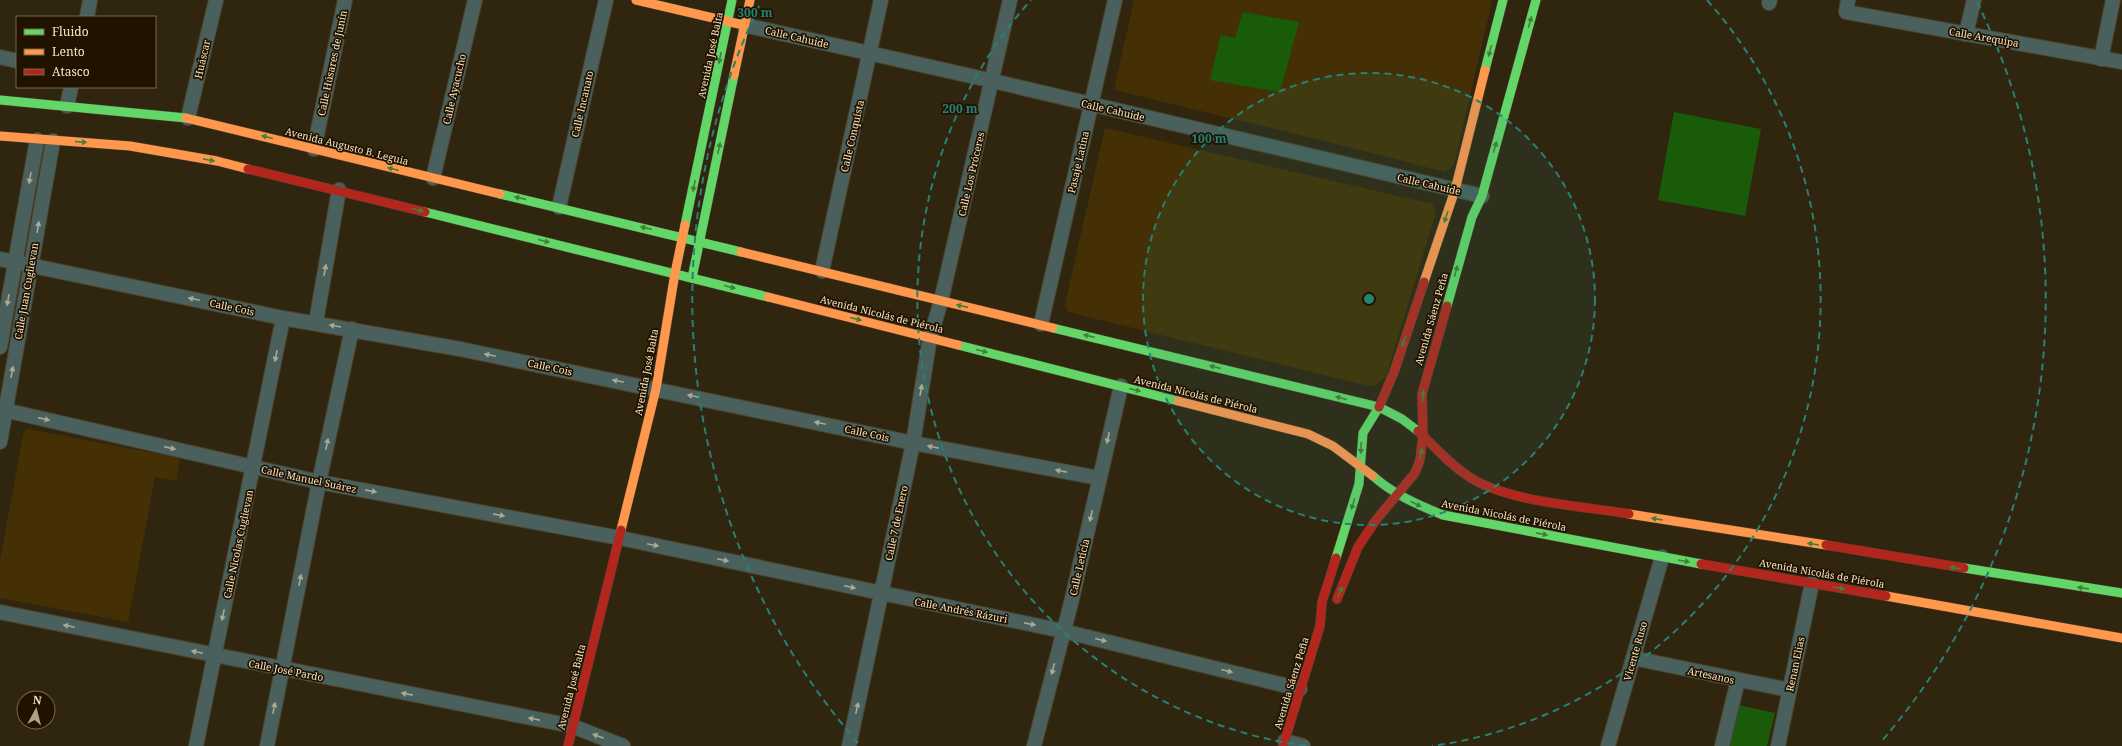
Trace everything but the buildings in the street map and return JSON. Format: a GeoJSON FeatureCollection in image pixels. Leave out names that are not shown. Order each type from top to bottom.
{"type":"FeatureCollection","features":[{"type":"Feature","properties":{"kind":"main road"},"geometry":{"type":"LineString","coordinates":[[636,0],[728,20],[744,25]]}},
{"type":"Feature","properties":{"kind":"main road","name":"Avenida José Balta"},"geometry":{"type":"LineString","coordinates":[[568,746],[656,389],[675,273],[684,237],[732,0]]}},
{"type":"Feature","properties":{"kind":"main road"},"geometry":{"type":"LineString","coordinates":[[692,278],[750,0]]}},
{"type":"Feature","properties":{"kind":"main road","name":"Avenida Sáenz Peña"},"geometry":{"type":"LineString","coordinates":[[1284,744],[1320,626],[1322,602],[1354,504],[1362,466],[1360,449],[1362,433],[1379,408],[1394,372],[1455,190],[1503,0]]}},
{"type":"Feature","properties":{"kind":"main road","name":"Avenida Sáenz Peña"},"geometry":{"type":"LineString","coordinates":[[1320,626],[1333,608],[1358,547],[1376,520],[1415,473],[1420,460],[1423,435],[1422,394],[1430,361],[1472,217],[1482,196],[1536,0]]}},
{"type":"Feature","properties":{"kind":"main road","name":"Avenida Augusto B. Leguia"},"geometry":{"type":"LineString","coordinates":[[0,100],[188,118],[314,149],[345,160],[433,178],[684,237]]}},
{"type":"Feature","properties":{"kind":"main road"},"geometry":{"type":"LineString","coordinates":[[0,136],[130,146],[171,152],[340,186],[675,273]]}},
{"type":"Feature","properties":{"kind":"main road"},"geometry":{"type":"LineString","coordinates":[[684,237],[1379,408],[1401,417],[1423,435],[1441,454],[1472,479],[1499,491],[1519,496],[2122,594]]}},
{"type":"Feature","properties":{"kind":"main road","name":"Avenida Nicolás de Piérola"},"geometry":{"type":"LineString","coordinates":[[675,273],[1308,434],[1333,446],[1362,466],[1385,487],[1419,506],[1443,515],[1662,557],[2122,638]]}},
{"type":"Feature","properties":{"kind":"street"},"geometry":{"type":"LineString","coordinates":[[87,16],[90,0]]}},
{"type":"Feature","properties":{"kind":"street","name":"Huáscar"},"geometry":{"type":"LineString","coordinates":[[188,118],[216,0]]}},
{"type":"Feature","properties":{"kind":"street","name":"Calle Húsares de Junín"},"geometry":{"type":"LineString","coordinates":[[314,149],[345,0]]}},
{"type":"Feature","properties":{"kind":"street","name":"Calle Ayacucho"},"geometry":{"type":"LineString","coordinates":[[433,178],[475,0]]}},
{"type":"Feature","properties":{"kind":"street","name":"Calle Incanato"},"geometry":{"type":"LineString","coordinates":[[559,208],[606,0]]}},
{"type":"Feature","properties":{"kind":"street","name":"Calle Conquista"},"geometry":{"type":"LineString","coordinates":[[822,271],[881,0]]}},
{"type":"Feature","properties":{"kind":"street","name":"Calle Los Próceres"},"geometry":{"type":"LineString","coordinates":[[941,301],[993,81],[1010,0]]}},
{"type":"Feature","properties":{"kind":"street","name":"Pasaje Latina"},"geometry":{"type":"LineString","coordinates":[[1041,324],[1115,0]]}},
{"type":"Feature","properties":{"kind":"street"},"geometry":{"type":"LineString","coordinates":[[1966,34],[1974,0]]}},
{"type":"Feature","properties":{"kind":"street"},"geometry":{"type":"LineString","coordinates":[[2101,59],[2113,0]]}},
{"type":"Feature","properties":{"kind":"street","name":"Calle Arequipa"},"geometry":{"type":"LineString","coordinates":[[1847,6],[1966,34],[2122,62]]}},
{"type":"Feature","properties":{"kind":"street","name":"Calle Cahuide"},"geometry":{"type":"LineString","coordinates":[[744,25],[993,81],[1482,196]]}},
{"type":"Feature","properties":{"kind":"street"},"geometry":{"type":"LineString","coordinates":[[0,57],[16,61]]}},
{"type":"Feature","properties":{"kind":"street"},"geometry":{"type":"LineString","coordinates":[[67,106],[71,88]]}},
{"type":"Feature","properties":{"kind":"street","name":"Calle Juan Cuglievan"},"geometry":{"type":"LineString","coordinates":[[0,347],[37,140]]}},
{"type":"Feature","properties":{"kind":"street","name":"Calle Juan Cuglievan"},"geometry":{"type":"LineString","coordinates":[[0,442],[3,410],[53,140]]}},
{"type":"Feature","properties":{"kind":"street"},"geometry":{"type":"LineString","coordinates":[[316,322],[340,186]]}},
{"type":"Feature","properties":{"kind":"street","name":"Calle Cois"},"geometry":{"type":"LineString","coordinates":[[0,259],[283,318],[316,322],[352,329],[656,389],[913,443],[1099,478]]}},
{"type":"Feature","properties":{"kind":"street","name":"Calle 7 de Enero"},"geometry":{"type":"LineString","coordinates":[[849,746],[913,443],[930,338],[941,301]]}},
{"type":"Feature","properties":{"kind":"street","name":"Calle Nicolas Cuglievan"},"geometry":{"type":"LineString","coordinates":[[196,746],[254,467],[283,318]]}},
{"type":"Feature","properties":{"kind":"street"},"geometry":{"type":"LineString","coordinates":[[267,746],[319,482],[352,329]]}},
{"type":"Feature","properties":{"kind":"street","name":"Calle Leticia"},"geometry":{"type":"LineString","coordinates":[[1034,746],[1121,386]]}},
{"type":"Feature","properties":{"kind":"street","name":"Calle Manuel Suárez"},"geometry":{"type":"LineString","coordinates":[[3,410],[319,482],[620,538]]}},
{"type":"Feature","properties":{"kind":"street","name":"Calle Andrés Rázuri"},"geometry":{"type":"LineString","coordinates":[[620,538],[1063,631],[1300,689]]}},
{"type":"Feature","properties":{"kind":"street","name":"Vicente Ruso"},"geometry":{"type":"LineString","coordinates":[[1608,746],[1662,557]]}},
{"type":"Feature","properties":{"kind":"street","name":"Renan Elias"},"geometry":{"type":"LineString","coordinates":[[1778,746],[1812,583]]}},
{"type":"Feature","properties":{"kind":"street","name":"Calle José Pardo"},"geometry":{"type":"LineString","coordinates":[[0,612],[282,670],[572,726],[623,746]]}},
{"type":"Feature","properties":{"kind":"street","name":"Artesanos"},"geometry":{"type":"LineString","coordinates":[[1633,658],[1789,690]]}},
{"type":"Feature","properties":{"kind":"street"},"geometry":{"type":"LineString","coordinates":[[1722,746],[1738,680]]}},
{"type":"Feature","properties":{"kind":"street"},"geometry":{"type":"LineString","coordinates":[[1284,744],[1303,746]]}},
{"type":"Feature","properties":{"kind":"shaded area"},"geometry":{"type":"Polygon","coordinates":[[[1134,0],[1492,0],[1454,165],[1445,172],[1333,143],[1114,90],[1134,0]]]}},
{"type":"Feature","properties":{"kind":"shaded area"},"geometry":{"type":"Polygon","coordinates":[[[1105,128],[1432,204],[1436,212],[1386,377],[1374,386],[1365,385],[1068,312],[1065,304],[1105,128]]]}},
{"type":"Feature","properties":{"kind":"shaded area"},"geometry":{"type":"Polygon","coordinates":[[[28,429],[180,458],[176,481],[155,477],[128,622],[0,598],[0,560],[24,431],[28,429]]]}},
{"type":"Feature","properties":{"kind":"green space"},"geometry":{"type":"Polygon","coordinates":[[[1243,12],[1299,22],[1280,92],[1210,80],[1221,35],[1235,38],[1243,12]]]}},
{"type":"Feature","properties":{"kind":"green space"},"geometry":{"type":"Polygon","coordinates":[[[1674,112],[1761,129],[1745,216],[1658,200],[1674,112]]]}},
{"type":"Feature","properties":{"kind":"green space"},"geometry":{"type":"Polygon","coordinates":[[[1738,705],[1775,713],[1767,746],[1729,746],[1738,705]]]}},
{"type":"Feature","properties":{"kind":"traffic: fast"},"geometry":{"type":"LineString","coordinates":[[685,225],[732,0]]}},
{"type":"Feature","properties":{"kind":"traffic: fast"},"geometry":{"type":"LineString","coordinates":[[1485,70],[1503,0]]}},
{"type":"Feature","properties":{"kind":"traffic: fast"},"geometry":{"type":"LineString","coordinates":[[1447,306],[1472,217],[1482,196],[1536,0]]}},
{"type":"Feature","properties":{"kind":"traffic: fast"},"geometry":{"type":"LineString","coordinates":[[692,278],[734,75]]}},
{"type":"Feature","properties":{"kind":"traffic: fast"},"geometry":{"type":"LineString","coordinates":[[0,100],[186,118]]}},
{"type":"Feature","properties":{"kind":"traffic: fast"},"geometry":{"type":"LineString","coordinates":[[500,194],[741,252]]}},
{"type":"Feature","properties":{"kind":"traffic: fast"},"geometry":{"type":"LineString","coordinates":[[425,212],[768,297]]}},
{"type":"Feature","properties":{"kind":"traffic: fast"},"geometry":{"type":"LineString","coordinates":[[1053,328],[1379,407],[1402,419],[1418,431]]}},
{"type":"Feature","properties":{"kind":"traffic: fast"},"geometry":{"type":"LineString","coordinates":[[958,345],[1178,401]]}},
{"type":"Feature","properties":{"kind":"traffic: fast"},"geometry":{"type":"LineString","coordinates":[[1336,558],[1359,484],[1363,433],[1379,407]]}},
{"type":"Feature","properties":{"kind":"traffic: fast"},"geometry":{"type":"LineString","coordinates":[[1373,476],[1397,494],[1443,515],[1701,564]]}},
{"type":"Feature","properties":{"kind":"traffic: fast"},"geometry":{"type":"LineString","coordinates":[[1964,568],[2122,593]]}},
{"type":"Feature","properties":{"kind":"traffic: slow"},"geometry":{"type":"LineString","coordinates":[[636,0],[739,24]]}},
{"type":"Feature","properties":{"kind":"traffic: slow"},"geometry":{"type":"LineString","coordinates":[[734,75],[750,0]]}},
{"type":"Feature","properties":{"kind":"traffic: slow"},"geometry":{"type":"LineString","coordinates":[[1424,282],[1455,190],[1485,70]]}},
{"type":"Feature","properties":{"kind":"traffic: slow"},"geometry":{"type":"LineString","coordinates":[[186,118],[500,194]]}},
{"type":"Feature","properties":{"kind":"traffic: slow"},"geometry":{"type":"LineString","coordinates":[[0,136],[130,146],[217,161],[248,169]]}},
{"type":"Feature","properties":{"kind":"traffic: slow"},"geometry":{"type":"LineString","coordinates":[[621,530],[656,389],[675,273],[685,225]]}},
{"type":"Feature","properties":{"kind":"traffic: slow"},"geometry":{"type":"LineString","coordinates":[[741,252],[1053,328]]}},
{"type":"Feature","properties":{"kind":"traffic: slow"},"geometry":{"type":"LineString","coordinates":[[768,297],[958,345]]}},
{"type":"Feature","properties":{"kind":"traffic: slow"},"geometry":{"type":"LineString","coordinates":[[1178,401],[1308,434],[1333,446],[1373,476]]}},
{"type":"Feature","properties":{"kind":"traffic: slow"},"geometry":{"type":"LineString","coordinates":[[1629,514],[1826,545]]}},
{"type":"Feature","properties":{"kind":"traffic: slow"},"geometry":{"type":"LineString","coordinates":[[1886,596],[2122,638]]}},
{"type":"Feature","properties":{"kind":"traffic: jam"},"geometry":{"type":"LineString","coordinates":[[248,169],[425,212]]}},
{"type":"Feature","properties":{"kind":"traffic: jam"},"geometry":{"type":"LineString","coordinates":[[1379,407],[1394,372],[1424,282]]}},
{"type":"Feature","properties":{"kind":"traffic: jam"},"geometry":{"type":"LineString","coordinates":[[1423,435],[1422,394],[1447,306]]}},
{"type":"Feature","properties":{"kind":"traffic: jam"},"geometry":{"type":"LineString","coordinates":[[1418,431],[1456,467],[1471,478],[1487,486],[1505,493],[1526,498],[1629,514]]}},
{"type":"Feature","properties":{"kind":"traffic: jam"},"geometry":{"type":"LineString","coordinates":[[1337,599],[1358,547],[1376,520],[1415,473],[1420,460],[1423,435]]}},
{"type":"Feature","properties":{"kind":"traffic: jam"},"geometry":{"type":"LineString","coordinates":[[568,746],[621,530]]}},
{"type":"Feature","properties":{"kind":"traffic: jam"},"geometry":{"type":"LineString","coordinates":[[1826,545],[1964,568]]}},
{"type":"Feature","properties":{"kind":"traffic: jam"},"geometry":{"type":"LineString","coordinates":[[1283,746],[1320,626],[1322,602],[1336,558]]}},
{"type":"Feature","properties":{"kind":"traffic: jam"},"geometry":{"type":"LineString","coordinates":[[1701,564],[1886,596]]}}]}
